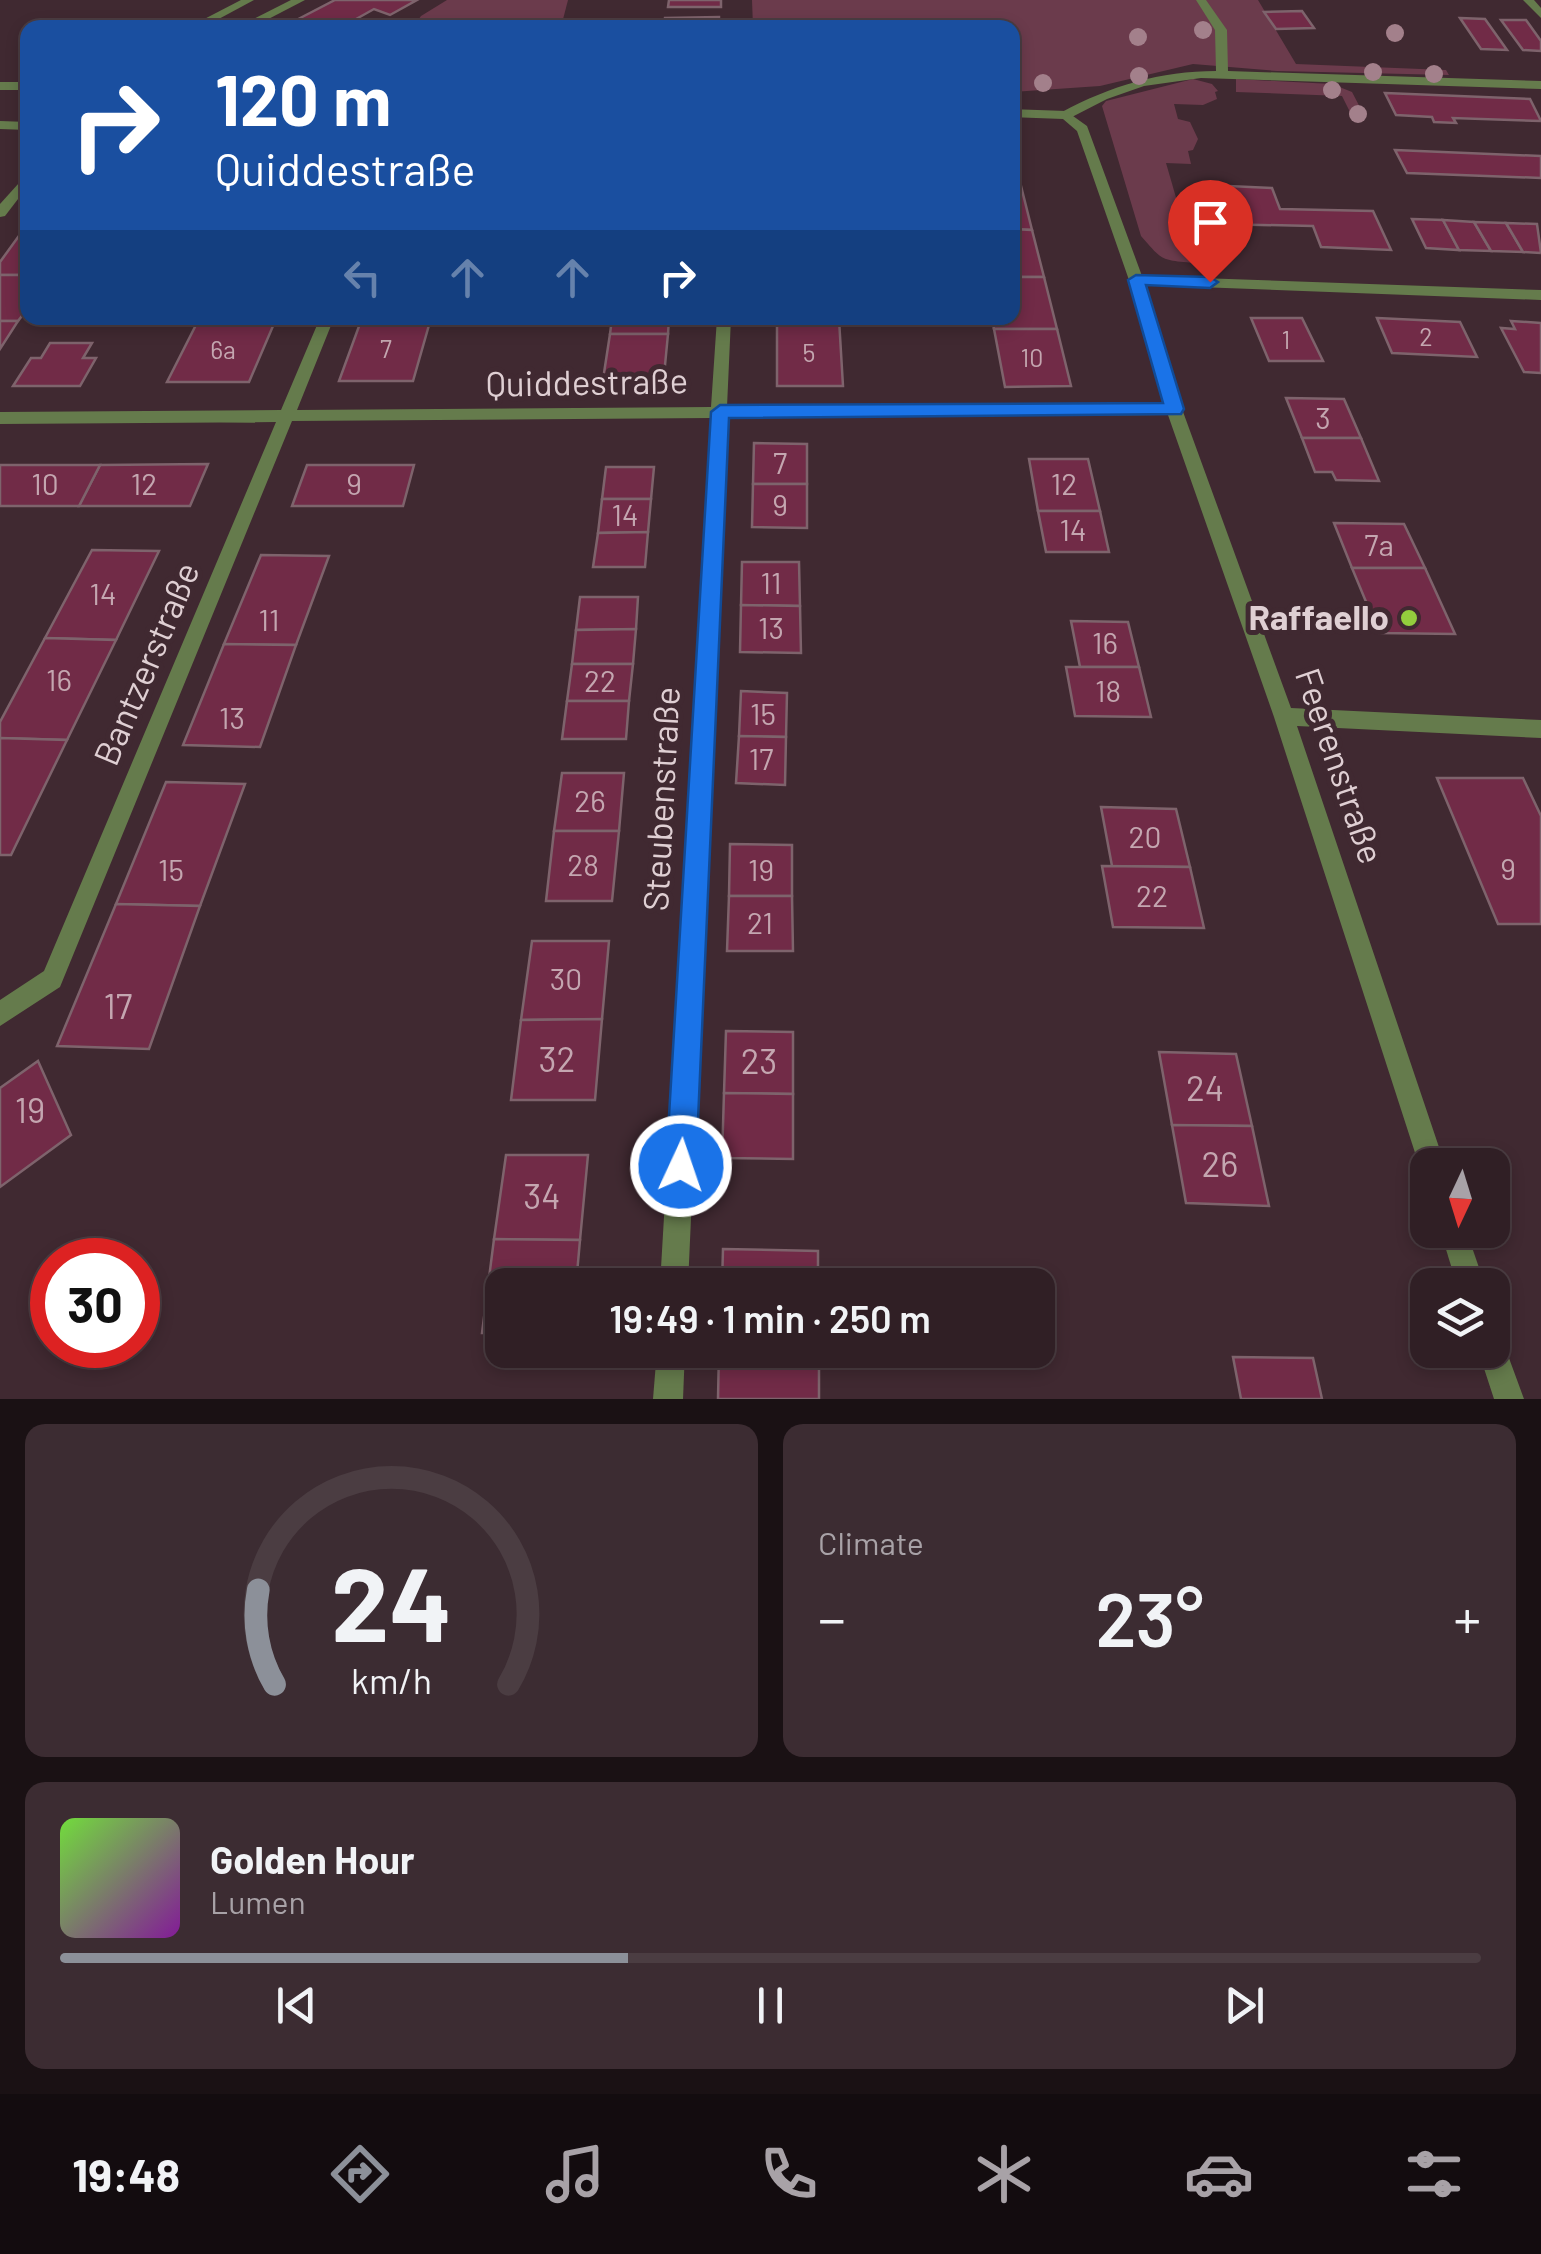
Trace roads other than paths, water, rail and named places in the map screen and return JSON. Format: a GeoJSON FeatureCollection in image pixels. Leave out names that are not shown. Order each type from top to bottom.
{"type":"FeatureCollection","features":[{"type":"Feature","properties":{"kind":"street"},"geometry":{"type":"LineString","coordinates":[[208,20],[249,0]]}},
{"type":"Feature","properties":{"kind":"street"},"geometry":{"type":"LineString","coordinates":[[258,20],[300,0]]}},
{"type":"Feature","properties":{"kind":"street"},"geometry":{"type":"LineString","coordinates":[[1201,0],[1221,30],[1222,74]]}},
{"type":"Feature","properties":{"kind":"street"},"geometry":{"type":"LineString","coordinates":[[1528,0],[1541,15]]}},
{"type":"Feature","properties":{"kind":"street"},"geometry":{"type":"LineString","coordinates":[[1020,113],[1066,115],[1100,95],[1163,78],[1222,74],[1541,85]]}},
{"type":"Feature","properties":{"kind":"street","name":"Feerenstraße"},"geometry":{"type":"LineString","coordinates":[[1066,115],[1083,129],[1136,280],[1174,409],[1284,717],[1426,1148]]}},
{"type":"Feature","properties":{"kind":"street"},"geometry":{"type":"LineString","coordinates":[[0,213],[20,187]]}},
{"type":"Feature","properties":{"kind":"street"},"geometry":{"type":"LineString","coordinates":[[1136,280],[1541,295]]}},
{"type":"Feature","properties":{"kind":"street","name":"Bantzerstraße"},"geometry":{"type":"LineString","coordinates":[[0,1014],[52,980],[324,325]]}},
{"type":"Feature","properties":{"kind":"street","name":"Steubenstraße"},"geometry":{"type":"LineString","coordinates":[[675,1268],[724,325]]}},
{"type":"Feature","properties":{"kind":"street","name":"Quiddestraße"},"geometry":{"type":"LineString","coordinates":[[0,418],[1174,409]]}},
{"type":"Feature","properties":{"kind":"street"},"geometry":{"type":"LineString","coordinates":[[1284,717],[1541,729]]}},
{"type":"Feature","properties":{"kind":"street"},"geometry":{"type":"LineString","coordinates":[[668,1399],[670,1368]]}},
{"type":"Feature","properties":{"kind":"street"},"geometry":{"type":"LineString","coordinates":[[1498,1368],[1509,1399]]}},
{"type":"Feature","properties":{"kind":"place","name":"Raffaello"},"geometry":{"type":"Point","coordinates":[1409,618]}}]}
